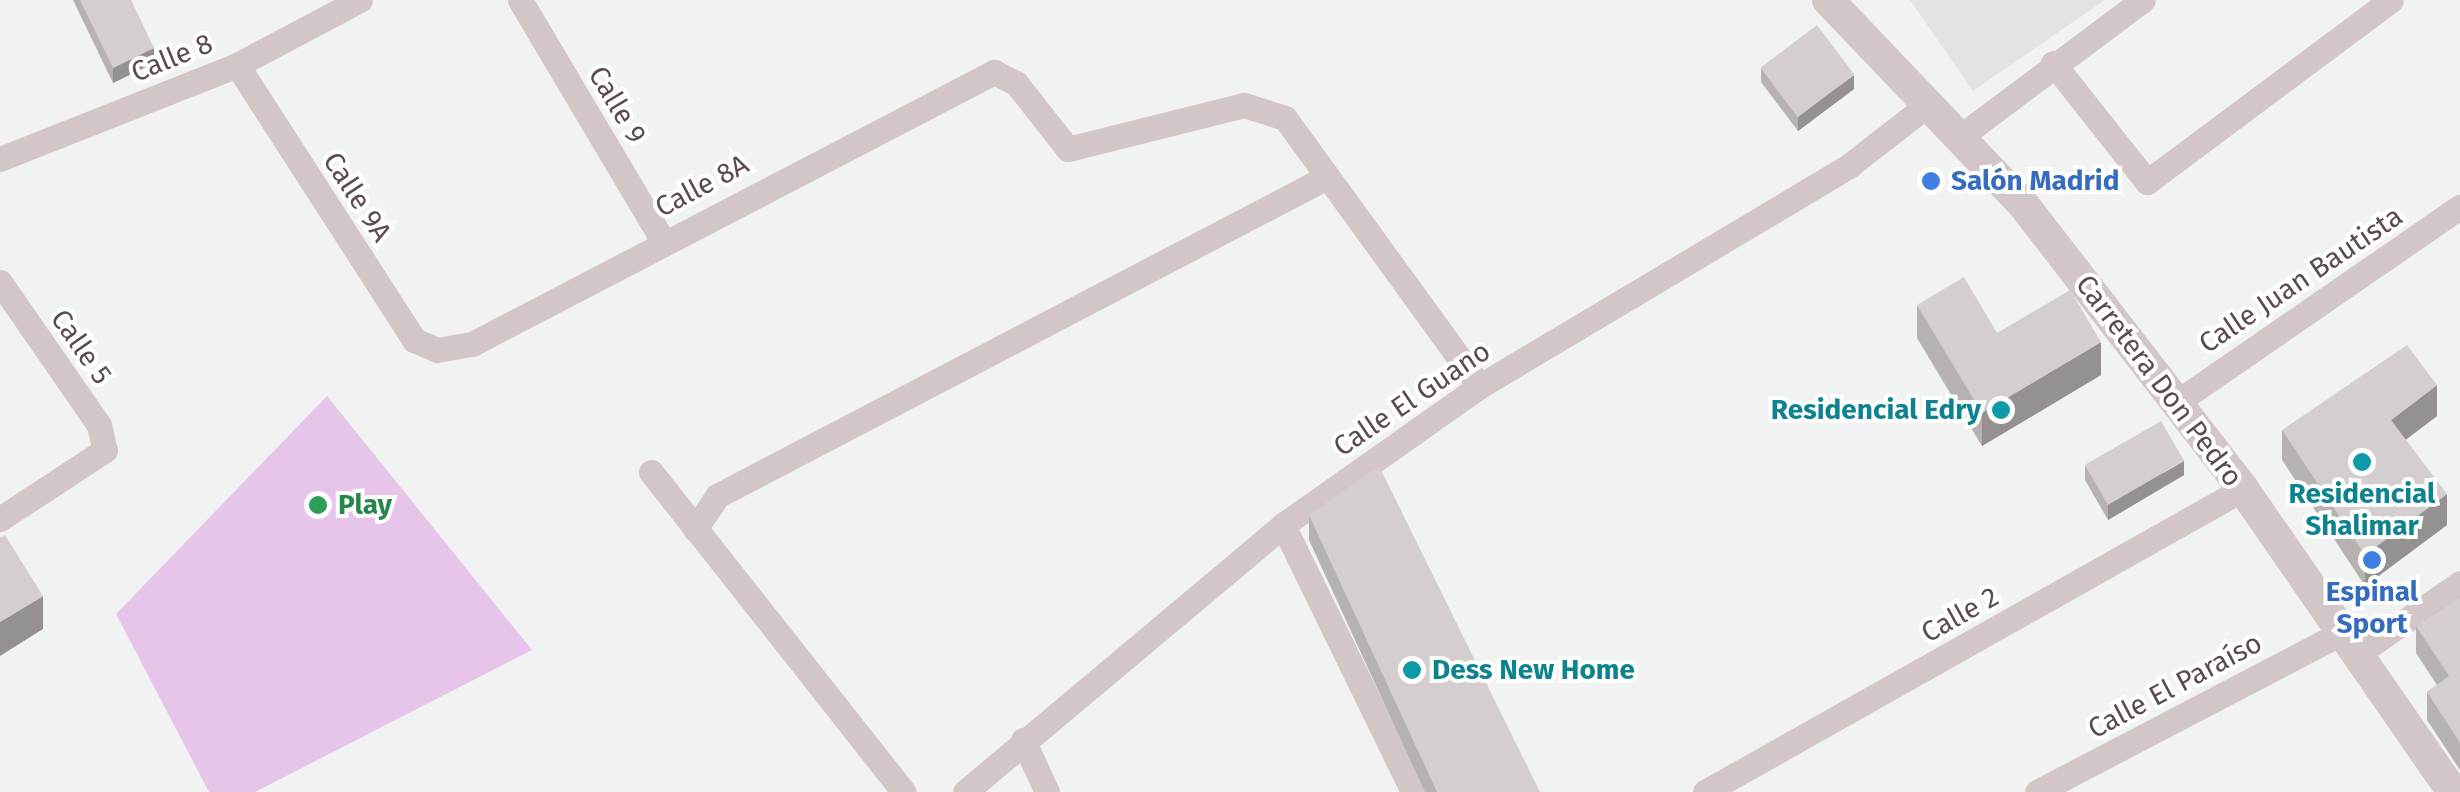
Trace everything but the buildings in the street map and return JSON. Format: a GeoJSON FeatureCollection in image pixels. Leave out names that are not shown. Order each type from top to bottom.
{"type":"FeatureCollection","features":[{"type":"Feature","properties":{"kind":"street","name":"Calle 8"},"geometry":{"type":"LineString","coordinates":[[0,159],[237,65],[360,0]]}},
{"type":"Feature","properties":{"kind":"street","name":"Calle 9"},"geometry":{"type":"LineString","coordinates":[[520,0],[662,240]]}},
{"type":"Feature","properties":{"kind":"street","name":"Carretera Don Pedro"},"geometry":{"type":"LineString","coordinates":[[1828,0],[1961,136],[2176,402],[2242,489],[2453,792]]}},
{"type":"Feature","properties":{"kind":"street"},"geometry":{"type":"LineString","coordinates":[[1961,136],[2053,63],[2143,0]]}},
{"type":"Feature","properties":{"kind":"street"},"geometry":{"type":"LineString","coordinates":[[2053,63],[2147,182],[2391,0]]}},
{"type":"Feature","properties":{"kind":"street","name":"Calle 9A"},"geometry":{"type":"LineString","coordinates":[[237,65],[414,340],[437,350]]}},
{"type":"Feature","properties":{"kind":"street","name":"Calle 8A"},"geometry":{"type":"LineString","coordinates":[[437,350],[472,344],[662,240],[994,72],[1016,83],[1068,149],[1244,104],[1284,118],[1327,177]]}},
{"type":"Feature","properties":{"kind":"street","name":"Calle El Guano"},"geometry":{"type":"LineString","coordinates":[[965,792],[1282,525],[1480,386],[1850,165],[1927,105]]}},
{"type":"Feature","properties":{"kind":"street"},"geometry":{"type":"LineString","coordinates":[[695,529],[717,496],[1327,177],[1480,386]]}},
{"type":"Feature","properties":{"kind":"street","name":"Calle Juan Bautista"},"geometry":{"type":"LineString","coordinates":[[2176,402],[2460,207]]}},
{"type":"Feature","properties":{"kind":"street","name":"Calle 5"},"geometry":{"type":"LineString","coordinates":[[0,282],[99,425],[104,450],[0,519]]}},
{"type":"Feature","properties":{"kind":"street"},"geometry":{"type":"LineString","coordinates":[[650,472],[904,792]]}},
{"type":"Feature","properties":{"kind":"street","name":"Calle 2"},"geometry":{"type":"LineString","coordinates":[[1705,792],[2242,489]]}},
{"type":"Feature","properties":{"kind":"street"},"geometry":{"type":"LineString","coordinates":[[1282,525],[1413,792]]}},
{"type":"Feature","properties":{"kind":"street","name":"Calle El Paraíso"},"geometry":{"type":"LineString","coordinates":[[2037,792],[2350,643],[2460,583]]}},
{"type":"Feature","properties":{"kind":"street"},"geometry":{"type":"LineString","coordinates":[[1023,740],[1047,792]]}},
{"type":"Feature","properties":{"kind":"shaded area"},"geometry":{"type":"Polygon","coordinates":[[[1910,0],[2105,0],[1973,91],[1910,0]]]}},
{"type":"Feature","properties":{"kind":"shaded area","name":"Play"},"geometry":{"type":"Polygon","coordinates":[[[327,396],[532,650],[255,792],[209,792],[116,614],[327,396]]]}},
{"type":"Feature","properties":{"kind":"place","name":"Salón Madrid"},"geometry":{"type":"Point","coordinates":[1931,181]}},
{"type":"Feature","properties":{"kind":"place","name":"Residencial Edry"},"geometry":{"type":"Point","coordinates":[2001,410]}},
{"type":"Feature","properties":{"kind":"place","name":"Residencial Shalimar"},"geometry":{"type":"Point","coordinates":[2362,462]}},
{"type":"Feature","properties":{"kind":"place","name":"Play"},"geometry":{"type":"Point","coordinates":[318,505]}},
{"type":"Feature","properties":{"kind":"place","name":"Espinal Sport"},"geometry":{"type":"Point","coordinates":[2372,560]}},
{"type":"Feature","properties":{"kind":"place","name":"Dess New Home"},"geometry":{"type":"Point","coordinates":[1412,670]}}]}
